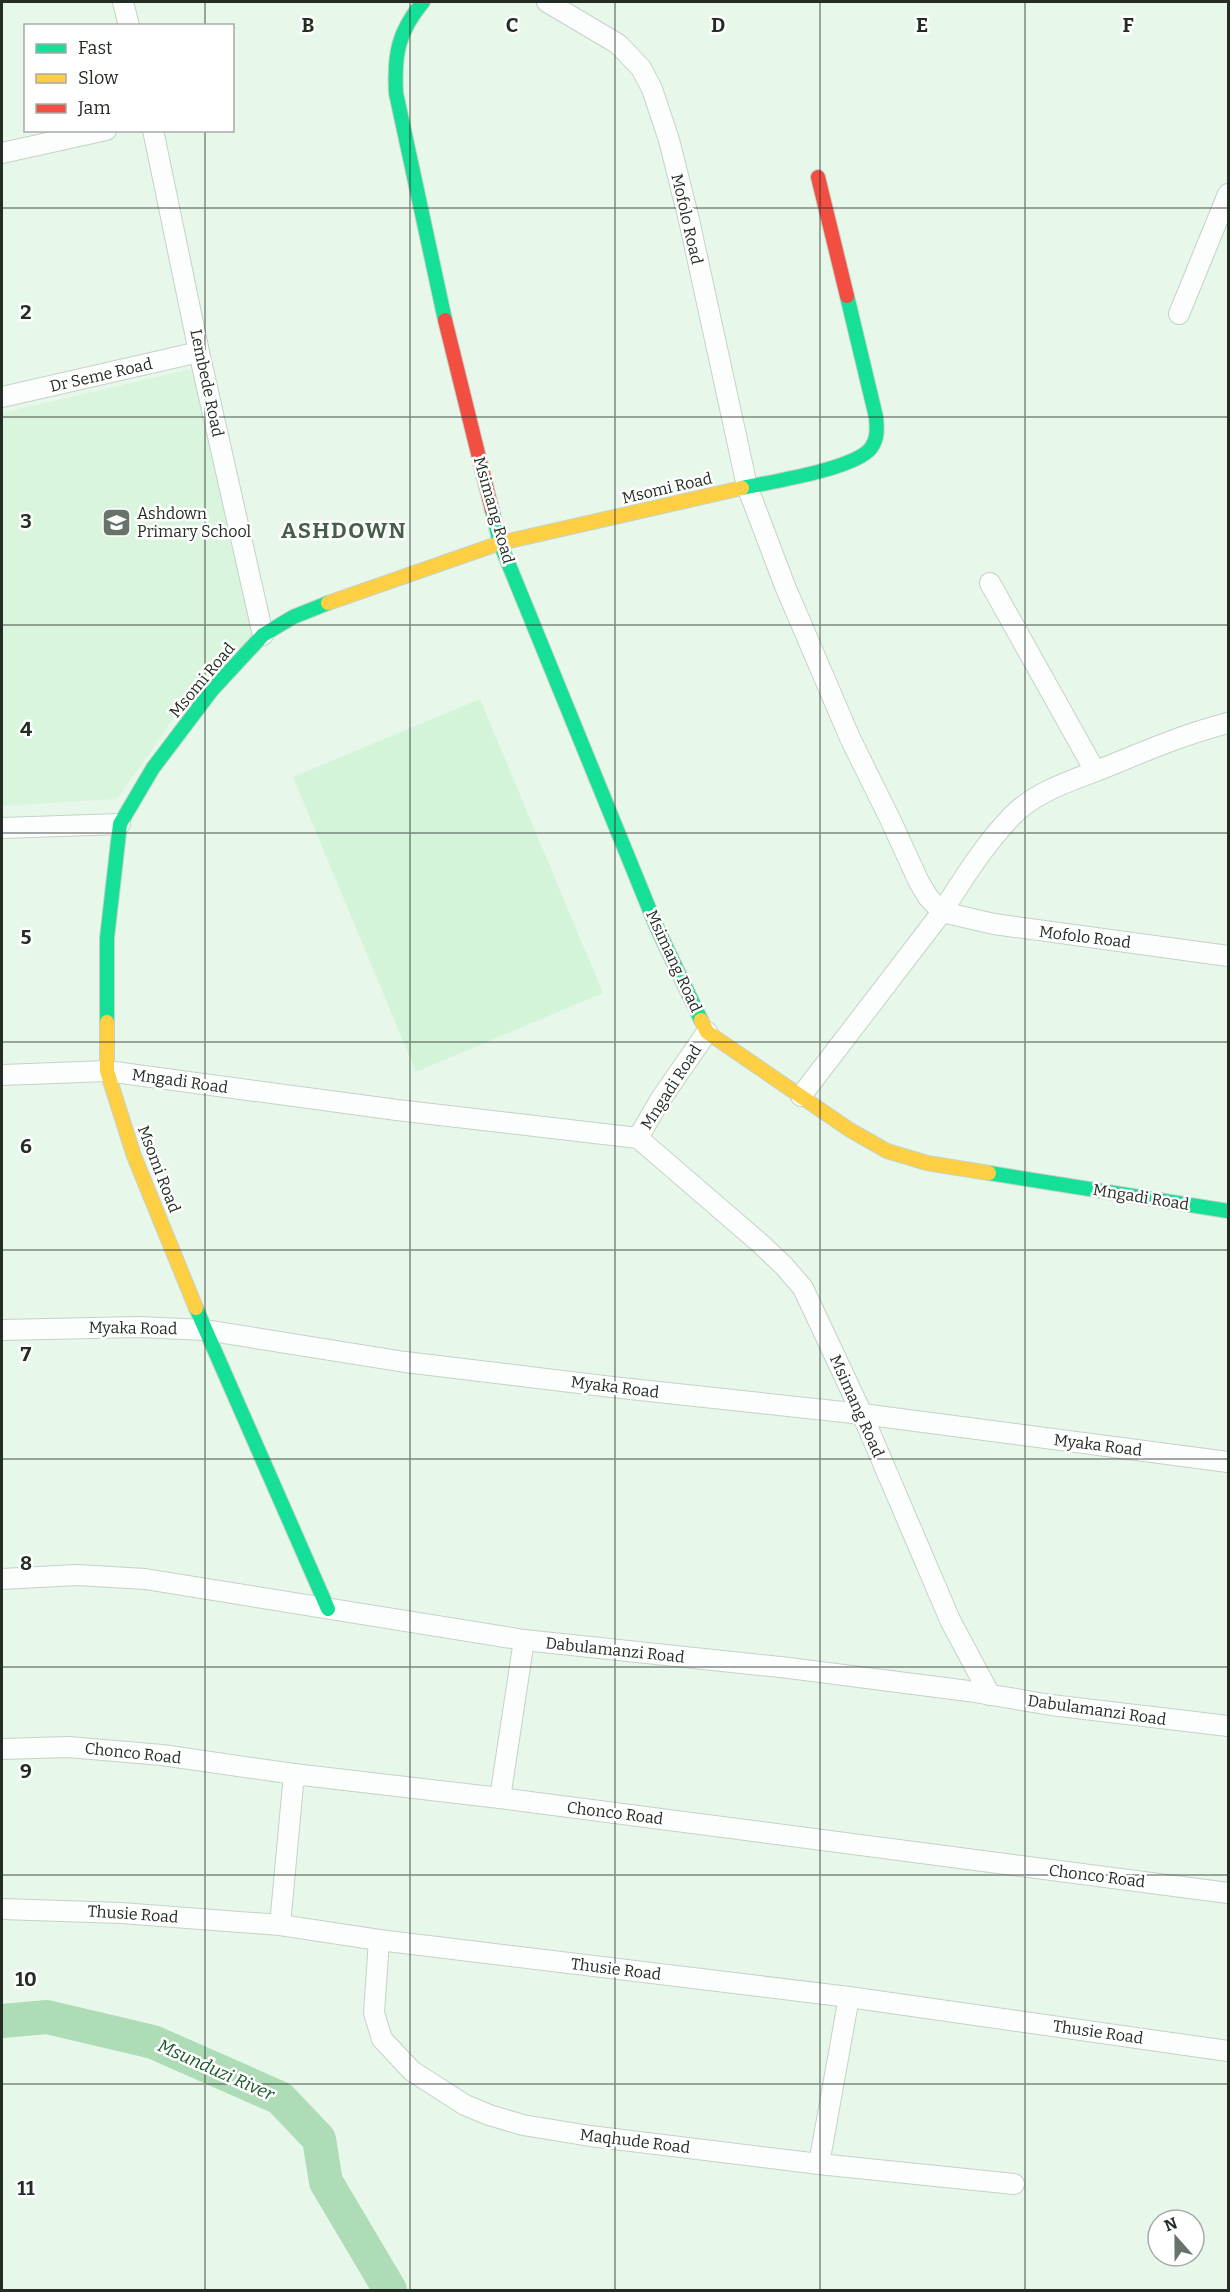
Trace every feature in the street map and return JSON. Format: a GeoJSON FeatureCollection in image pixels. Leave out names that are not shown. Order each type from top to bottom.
{"type":"FeatureCollection","features":[{"type":"Feature","properties":{"kind":"street"},"geometry":{"type":"LineString","coordinates":[[123,2],[128,24]]}},
{"type":"Feature","properties":{"kind":"street","name":"Msimang Road"},"geometry":{"type":"LineString","coordinates":[[423,2],[414,11],[402,32],[395,51],[396,93],[441,302],[500,543],[657,928],[707,1032]]}},
{"type":"Feature","properties":{"kind":"street","name":"Mofolo Road"},"geometry":{"type":"LineString","coordinates":[[547,2],[618,44],[641,68],[652,89],[669,140],[689,220],[747,486],[785,586],[850,738],[928,897],[942,912],[994,924],[1228,956]]}},
{"type":"Feature","properties":{"kind":"street"},"geometry":{"type":"LineString","coordinates":[[2,153],[97,132]]}},
{"type":"Feature","properties":{"kind":"street","name":"Lembede Road"},"geometry":{"type":"LineString","coordinates":[[153,132],[263,635]]}},
{"type":"Feature","properties":{"kind":"street","name":"Msomi Road"},"geometry":{"type":"LineString","coordinates":[[328,1609],[205,1330],[134,1156],[107,1071],[107,938],[120,824],[153,768],[212,690],[263,635],[293,617],[500,543],[828,469],[865,455],[877,437],[876,417],[818,177]]}},
{"type":"Feature","properties":{"kind":"street"},"geometry":{"type":"LineString","coordinates":[[1179,314],[1228,194]]}},
{"type":"Feature","properties":{"kind":"street","name":"Dr Seme Road"},"geometry":{"type":"LineString","coordinates":[[2,397],[200,352]]}},
{"type":"Feature","properties":{"kind":"street"},"geometry":{"type":"LineString","coordinates":[[990,583],[1095,771]]}},
{"type":"Feature","properties":{"kind":"street"},"geometry":{"type":"LineString","coordinates":[[801,1096],[1013,815],[1041,794],[1187,734],[1228,723]]}},
{"type":"Feature","properties":{"kind":"street"},"geometry":{"type":"LineString","coordinates":[[2,828],[120,824]]}},
{"type":"Feature","properties":{"kind":"street","name":"Mngadi Road"},"geometry":{"type":"LineString","coordinates":[[2,1075],[107,1071],[397,1110],[638,1138],[660,1100],[707,1032],[850,1130],[887,1152],[927,1162],[1228,1211]]}},
{"type":"Feature","properties":{"kind":"street","name":"Msimang Road"},"geometry":{"type":"LineString","coordinates":[[638,1138],[762,1245],[803,1288],[862,1414],[950,1620],[990,1695]]}},
{"type":"Feature","properties":{"kind":"street","name":"Myaka Road"},"geometry":{"type":"LineString","coordinates":[[2,1330],[138,1327],[205,1330],[405,1362],[862,1414],[1228,1462]]}},
{"type":"Feature","properties":{"kind":"street","name":"Dabulamanzi Road"},"geometry":{"type":"LineString","coordinates":[[2,1579],[77,1575],[145,1579],[524,1640],[789,1668],[1051,1705],[1228,1726]]}},
{"type":"Feature","properties":{"kind":"street"},"geometry":{"type":"LineString","coordinates":[[500,1798],[524,1640]]}},
{"type":"Feature","properties":{"kind":"street","name":"Chonco Road"},"geometry":{"type":"LineString","coordinates":[[2,1749],[68,1747],[162,1755],[294,1774],[500,1798],[1228,1893]]}},
{"type":"Feature","properties":{"kind":"street"},"geometry":{"type":"LineString","coordinates":[[280,1925],[294,1774]]}},
{"type":"Feature","properties":{"kind":"street","name":"Thusie Road"},"geometry":{"type":"LineString","coordinates":[[2,1909],[120,1913],[280,1925],[379,1940],[849,1997],[1228,2051]]}},
{"type":"Feature","properties":{"kind":"street","name":"Maqhude Road"},"geometry":{"type":"LineString","coordinates":[[379,1940],[374,2013],[382,2039],[412,2072],[465,2105],[489,2115],[524,2126],[590,2136],[819,2164],[1014,2184]]}},
{"type":"Feature","properties":{"kind":"street"},"geometry":{"type":"LineString","coordinates":[[819,2164],[849,1997]]}},
{"type":"Feature","properties":{"kind":"shaded area","name":"Ashdown Primary School"},"geometry":{"type":"Polygon","coordinates":[[[195,368],[256,631],[184,704],[117,799],[2,806],[2,413],[195,368]]]}},
{"type":"Feature","properties":{"kind":"shaded area"},"geometry":{"type":"Polygon","coordinates":[[[480,699],[603,993],[416,1072],[293,777],[480,699]]]}},
{"type":"Feature","properties":{"kind":"waterway","name":"Msunduzi River"},"geometry":{"type":"LineString","coordinates":[[2,2021],[47,2017],[153,2042],[280,2098],[319,2139],[326,2182],[390,2290]]}},
{"type":"Feature","properties":{"kind":"traffic: fast"},"geometry":{"type":"LineString","coordinates":[[423,2],[408,23],[399,44],[396,93],[445,320]]}},
{"type":"Feature","properties":{"kind":"traffic: fast"},"geometry":{"type":"LineString","coordinates":[[742,488],[791,478],[848,462],[862,456],[875,441],[876,417],[847,296]]}},
{"type":"Feature","properties":{"kind":"traffic: fast"},"geometry":{"type":"LineString","coordinates":[[492,510],[500,543],[657,928],[701,1020]]}},
{"type":"Feature","properties":{"kind":"traffic: fast"},"geometry":{"type":"LineString","coordinates":[[107,1022],[107,938],[120,824],[153,768],[212,690],[263,635],[293,617],[328,603]]}},
{"type":"Feature","properties":{"kind":"traffic: fast"},"geometry":{"type":"LineString","coordinates":[[989,1173],[1228,1211]]}},
{"type":"Feature","properties":{"kind":"traffic: fast"},"geometry":{"type":"LineString","coordinates":[[196,1308],[328,1609]]}},
{"type":"Feature","properties":{"kind":"traffic: slow"},"geometry":{"type":"LineString","coordinates":[[328,603],[500,543],[742,488]]}},
{"type":"Feature","properties":{"kind":"traffic: slow"},"geometry":{"type":"LineString","coordinates":[[701,1020],[707,1032],[850,1130],[887,1151],[927,1163],[989,1173]]}},
{"type":"Feature","properties":{"kind":"traffic: slow"},"geometry":{"type":"LineString","coordinates":[[107,1022],[107,1071],[134,1156],[196,1308]]}},
{"type":"Feature","properties":{"kind":"traffic: jam"},"geometry":{"type":"LineString","coordinates":[[818,177],[847,296]]}},
{"type":"Feature","properties":{"kind":"traffic: jam"},"geometry":{"type":"LineString","coordinates":[[445,320],[492,510]]}},
{"type":"Feature","properties":{"kind":"place","name":"Ashdown Primary School"},"geometry":{"type":"Point","coordinates":[116,522]}},
{"type":"Feature","properties":{"kind":"district","name":"ASHDOWN"},"geometry":{"type":"Point","coordinates":[344,530]}}]}
